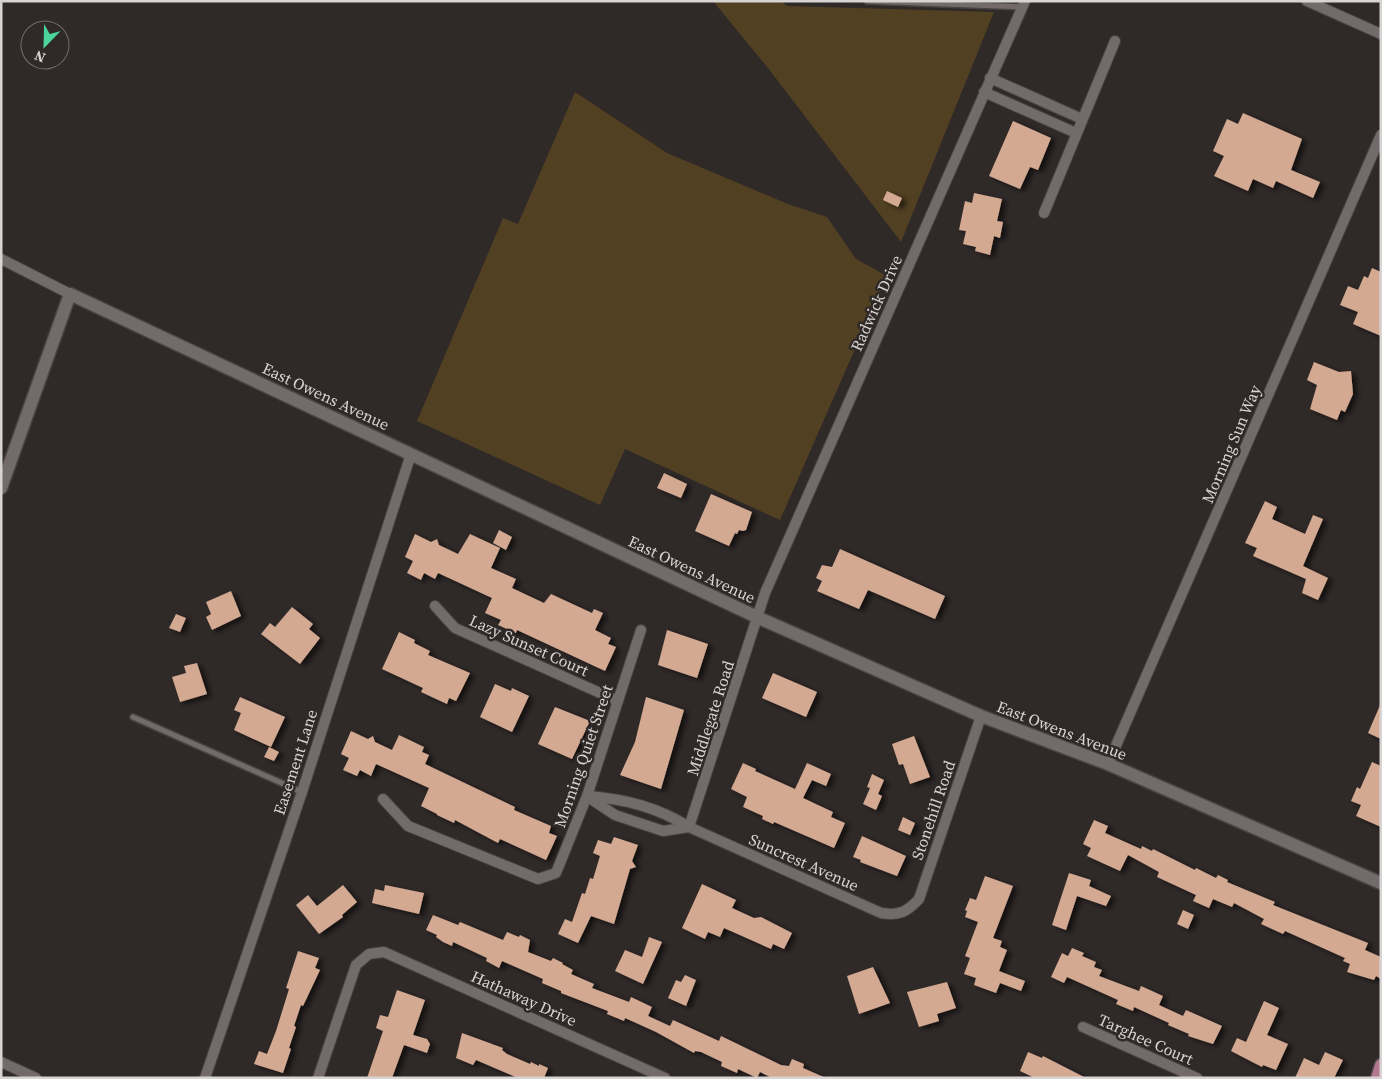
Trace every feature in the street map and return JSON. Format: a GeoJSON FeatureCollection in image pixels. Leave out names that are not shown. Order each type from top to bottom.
{"type":"FeatureCollection","features":[{"type":"Feature","properties":{"kind":"main road"},"geometry":{"type":"LineString","coordinates":[[1376,1078],[1381,1065]]}},
{"type":"Feature","properties":{"kind":"street"},"geometry":{"type":"LineString","coordinates":[[1307,1],[1381,34]]}},
{"type":"Feature","properties":{"kind":"street","name":"Radwick Drive"},"geometry":{"type":"LineString","coordinates":[[759,618],[765,593],[1024,4]]}},
{"type":"Feature","properties":{"kind":"street"},"geometry":{"type":"LineString","coordinates":[[1044,213],[1115,41]]}},
{"type":"Feature","properties":{"kind":"street"},"geometry":{"type":"LineString","coordinates":[[990,78],[1082,118]]}},
{"type":"Feature","properties":{"kind":"street"},"geometry":{"type":"LineString","coordinates":[[984,92],[1076,133]]}},
{"type":"Feature","properties":{"kind":"street","name":"Morning Sun Way"},"geometry":{"type":"LineString","coordinates":[[1108,764],[1381,135]]}},
{"type":"Feature","properties":{"kind":"street","name":"East Owens Avenue"},"geometry":{"type":"LineString","coordinates":[[1,259],[70,294],[759,618],[981,716],[1108,764],[1381,883]]}},
{"type":"Feature","properties":{"kind":"street"},"geometry":{"type":"LineString","coordinates":[[1,488],[70,294]]}},
{"type":"Feature","properties":{"kind":"street","name":"Easement Lane"},"geometry":{"type":"LineString","coordinates":[[205,1078],[302,792],[411,454]]}},
{"type":"Feature","properties":{"kind":"street","name":"Lazy Sunset Court"},"geometry":{"type":"LineString","coordinates":[[435,606],[455,628],[618,701]]}},
{"type":"Feature","properties":{"kind":"street","name":"Middlegate Road"},"geometry":{"type":"LineString","coordinates":[[690,827],[759,618]]}},
{"type":"Feature","properties":{"kind":"street","name":"Morning Quiet Street"},"geometry":{"type":"LineString","coordinates":[[383,799],[408,826],[538,879],[556,873],[587,796],[641,630]]}},
{"type":"Feature","properties":{"kind":"street","name":"Stonehill Road"},"geometry":{"type":"LineString","coordinates":[[908,911],[919,899],[981,716]]}},
{"type":"Feature","properties":{"kind":"street"},"geometry":{"type":"LineString","coordinates":[[587,796],[615,815],[664,831],[690,827]]}},
{"type":"Feature","properties":{"kind":"street","name":"Suncrest Avenue"},"geometry":{"type":"LineString","coordinates":[[587,796],[621,799],[668,814],[690,827],[881,913],[894,915],[908,911]]}},
{"type":"Feature","properties":{"kind":"street","name":"Hathaway Drive"},"geometry":{"type":"LineString","coordinates":[[318,1078],[356,965],[369,954],[384,952],[665,1078]]}},
{"type":"Feature","properties":{"kind":"street","name":"Targhee Court"},"geometry":{"type":"LineString","coordinates":[[1082,1027],[1196,1078]]}},
{"type":"Feature","properties":{"kind":"street"},"geometry":{"type":"LineString","coordinates":[[1,1062],[36,1078]]}},
{"type":"Feature","properties":{"kind":"lane"},"geometry":{"type":"LineString","coordinates":[[867,1],[1024,4]]}},
{"type":"Feature","properties":{"kind":"lane"},"geometry":{"type":"LineString","coordinates":[[134,717],[302,792]]}},
{"type":"Feature","properties":{"kind":"lane"},"geometry":{"type":"LineString","coordinates":[[628,819],[634,803]]}},
{"type":"Feature","properties":{"kind":"shaded area"},"geometry":{"type":"Polygon","coordinates":[[[713,1],[781,1],[787,6],[994,12],[901,242],[768,68],[713,1]]]}},
{"type":"Feature","properties":{"kind":"shaded area"},"geometry":{"type":"Polygon","coordinates":[[[575,92],[667,153],[788,204],[827,217],[856,259],[887,276],[780,520],[625,449],[600,505],[417,421],[503,218],[518,224],[575,92]]]}},
{"type":"Feature","properties":{"kind":"building"},"geometry":{"type":"Polygon","coordinates":[[[1243,113],[1302,139],[1291,170],[1320,182],[1313,198],[1276,181],[1273,188],[1253,179],[1248,191],[1214,176],[1224,156],[1213,151],[1227,119],[1238,124],[1243,113]]]}},
{"type":"Feature","properties":{"kind":"building"},"geometry":{"type":"Polygon","coordinates":[[[1013,121],[1051,138],[1038,170],[1030,167],[1020,189],[989,176],[1013,121]]]}},
{"type":"Feature","properties":{"kind":"building"},"geometry":{"type":"Polygon","coordinates":[[[887,191],[902,198],[898,207],[883,200],[887,191]]]}},
{"type":"Feature","properties":{"kind":"building"},"geometry":{"type":"Polygon","coordinates":[[[974,193],[1002,199],[997,221],[1003,222],[1000,238],[994,236],[990,255],[975,251],[976,247],[963,244],[966,231],[959,230],[965,201],[972,203],[974,193]]]}},
{"type":"Feature","properties":{"kind":"building"},"geometry":{"type":"Polygon","coordinates":[[[1372,268],[1381,272],[1381,336],[1353,324],[1358,312],[1340,305],[1348,286],[1358,290],[1364,276],[1368,278],[1372,268]]]}},
{"type":"Feature","properties":{"kind":"building"},"geometry":{"type":"Polygon","coordinates":[[[1314,362],[1339,372],[1351,371],[1353,394],[1345,412],[1341,410],[1337,420],[1310,409],[1317,385],[1307,380],[1314,362]]]}},
{"type":"Feature","properties":{"kind":"building"},"geometry":{"type":"Polygon","coordinates":[[[664,473],[687,484],[681,498],[657,488],[664,473]]]}},
{"type":"Feature","properties":{"kind":"building"},"geometry":{"type":"Polygon","coordinates":[[[711,494],[752,512],[746,530],[739,530],[737,534],[735,533],[729,546],[695,531],[711,494]]]}},
{"type":"Feature","properties":{"kind":"building"},"geometry":{"type":"Polygon","coordinates":[[[1265,501],[1277,507],[1272,519],[1305,534],[1313,515],[1323,519],[1303,566],[1328,578],[1318,600],[1302,593],[1306,579],[1253,556],[1257,548],[1245,543],[1265,501]]]}},
{"type":"Feature","properties":{"kind":"building"},"geometry":{"type":"Polygon","coordinates":[[[499,530],[512,537],[506,550],[493,543],[499,530]]]}},
{"type":"Feature","properties":{"kind":"building"},"geometry":{"type":"Polygon","coordinates":[[[415,534],[431,542],[437,539],[439,545],[458,554],[470,534],[500,548],[491,568],[516,579],[512,588],[544,603],[551,594],[592,613],[594,609],[603,613],[595,630],[611,638],[608,644],[616,647],[605,671],[517,630],[516,633],[498,625],[501,620],[485,613],[492,598],[438,573],[435,579],[424,573],[421,580],[407,573],[413,561],[405,557],[415,534]]]}},
{"type":"Feature","properties":{"kind":"building"},"geometry":{"type":"Polygon","coordinates":[[[840,549],[945,596],[935,619],[868,590],[859,609],[817,591],[822,581],[816,578],[822,565],[832,567],[840,549]]]}},
{"type":"Feature","properties":{"kind":"building"},"geometry":{"type":"Polygon","coordinates":[[[231,591],[241,616],[212,630],[206,617],[211,614],[206,602],[231,591]]]}},
{"type":"Feature","properties":{"kind":"building"},"geometry":{"type":"Polygon","coordinates":[[[292,607],[313,624],[309,629],[320,638],[300,664],[261,634],[270,623],[275,627],[292,607]]]}},
{"type":"Feature","properties":{"kind":"building"},"geometry":{"type":"Polygon","coordinates":[[[176,614],[186,618],[180,632],[169,628],[176,614]]]}},
{"type":"Feature","properties":{"kind":"building"},"geometry":{"type":"Polygon","coordinates":[[[667,630],[708,644],[697,678],[658,665],[667,630]]]}},
{"type":"Feature","properties":{"kind":"building"},"geometry":{"type":"Polygon","coordinates":[[[399,632],[415,640],[414,643],[430,651],[428,655],[470,673],[456,701],[449,698],[447,704],[421,692],[423,688],[382,669],[399,632]]]}},
{"type":"Feature","properties":{"kind":"building"},"geometry":{"type":"Polygon","coordinates":[[[197,663],[207,694],[180,702],[172,677],[186,673],[184,666],[197,663]]]}},
{"type":"Feature","properties":{"kind":"building"},"geometry":{"type":"Polygon","coordinates":[[[773,673],[817,692],[806,717],[762,698],[773,673]]]}},
{"type":"Feature","properties":{"kind":"building"},"geometry":{"type":"Polygon","coordinates":[[[495,684],[511,691],[512,688],[529,696],[512,732],[480,717],[495,684]]]}},
{"type":"Feature","properties":{"kind":"building"},"geometry":{"type":"Polygon","coordinates":[[[240,697],[285,717],[271,747],[234,730],[241,713],[234,710],[240,697]]]}},
{"type":"Feature","properties":{"kind":"building"},"geometry":{"type":"Polygon","coordinates":[[[646,697],[684,710],[661,789],[620,775],[635,742],[646,697]]]}},
{"type":"Feature","properties":{"kind":"building"},"geometry":{"type":"Polygon","coordinates":[[[1381,703],[1381,739],[1368,733],[1381,703]]]}},
{"type":"Feature","properties":{"kind":"building"},"geometry":{"type":"Polygon","coordinates":[[[555,707],[590,721],[572,759],[538,744],[555,707]]]}},
{"type":"Feature","properties":{"kind":"building"},"geometry":{"type":"Polygon","coordinates":[[[351,731],[368,739],[373,736],[375,742],[392,750],[399,735],[424,747],[422,752],[429,755],[425,764],[515,807],[514,810],[551,826],[549,833],[557,836],[546,860],[500,839],[498,843],[455,820],[454,823],[421,806],[429,788],[376,764],[371,776],[360,770],[357,776],[343,770],[349,758],[341,754],[351,731]]]}},
{"type":"Feature","properties":{"kind":"building"},"geometry":{"type":"Polygon","coordinates":[[[914,736],[930,777],[910,784],[903,764],[899,765],[892,744],[914,736]]]}},
{"type":"Feature","properties":{"kind":"building"},"geometry":{"type":"Polygon","coordinates":[[[269,747],[279,752],[274,761],[264,757],[269,747]]]}},
{"type":"Feature","properties":{"kind":"building"},"geometry":{"type":"Polygon","coordinates":[[[1372,762],[1381,766],[1381,827],[1356,816],[1361,805],[1351,801],[1357,787],[1360,789],[1372,762]]]}},
{"type":"Feature","properties":{"kind":"building"},"geometry":{"type":"Polygon","coordinates":[[[743,763],[756,769],[755,771],[795,789],[807,763],[831,774],[826,786],[812,780],[803,798],[833,812],[831,817],[845,823],[834,848],[774,822],[773,824],[762,819],[763,816],[743,807],[747,797],[731,789],[743,763]]]}},
{"type":"Feature","properties":{"kind":"building"},"geometry":{"type":"Polygon","coordinates":[[[872,774],[884,780],[878,794],[882,796],[876,810],[863,804],[870,788],[867,787],[872,774]]]}},
{"type":"Feature","properties":{"kind":"building"},"geometry":{"type":"Polygon","coordinates":[[[903,817],[915,823],[910,835],[898,830],[903,817]]]}},
{"type":"Feature","properties":{"kind":"building"},"geometry":{"type":"Polygon","coordinates":[[[1094,820],[1108,826],[1105,833],[1141,849],[1142,846],[1152,851],[1153,849],[1195,870],[1196,868],[1216,878],[1218,875],[1228,880],[1227,882],[1275,902],[1273,905],[1368,943],[1365,950],[1381,957],[1381,979],[1376,976],[1374,980],[1347,972],[1350,964],[1343,961],[1345,958],[1285,931],[1283,934],[1261,924],[1264,919],[1234,903],[1232,907],[1213,899],[1209,908],[1193,901],[1196,895],[1157,877],[1159,872],[1128,855],[1120,871],[1087,856],[1091,848],[1083,844],[1094,820]]]}},
{"type":"Feature","properties":{"kind":"building"},"geometry":{"type":"Polygon","coordinates":[[[862,836],[906,856],[897,876],[860,862],[861,860],[853,857],[862,836]]]}},
{"type":"Feature","properties":{"kind":"building"},"geometry":{"type":"Polygon","coordinates":[[[614,837],[638,845],[632,861],[636,867],[630,869],[614,924],[591,916],[578,943],[558,934],[565,919],[572,922],[582,893],[585,894],[590,878],[593,879],[600,856],[593,853],[598,840],[611,844],[614,837]]]}},
{"type":"Feature","properties":{"kind":"building"},"geometry":{"type":"Polygon","coordinates":[[[1069,873],[1091,880],[1089,886],[1111,896],[1106,906],[1077,896],[1066,930],[1052,925],[1069,873]]]}},
{"type":"Feature","properties":{"kind":"building"},"geometry":{"type":"Polygon","coordinates":[[[985,876],[1013,886],[993,938],[1002,941],[1000,947],[1007,950],[999,971],[1025,981],[1021,991],[1000,983],[996,993],[974,985],[976,978],[964,974],[970,958],[965,956],[978,922],[965,917],[967,911],[965,910],[970,898],[976,900],[985,876]]]}},
{"type":"Feature","properties":{"kind":"building"},"geometry":{"type":"Polygon","coordinates":[[[702,884],[736,900],[732,908],[754,918],[761,917],[792,933],[784,949],[773,944],[771,949],[724,928],[720,937],[708,932],[705,939],[682,928],[702,884]]]}},
{"type":"Feature","properties":{"kind":"building"},"geometry":{"type":"Polygon","coordinates":[[[343,885],[357,902],[342,915],[343,917],[319,934],[296,905],[308,895],[317,906],[343,885]]]}},
{"type":"Feature","properties":{"kind":"building"},"geometry":{"type":"Polygon","coordinates":[[[385,885],[424,893],[419,914],[372,903],[375,889],[384,891],[385,885]]]}},
{"type":"Feature","properties":{"kind":"building"},"geometry":{"type":"Polygon","coordinates":[[[1183,910],[1194,915],[1188,929],[1177,924],[1183,910]]]}},
{"type":"Feature","properties":{"kind":"building"},"geometry":{"type":"Polygon","coordinates":[[[433,915],[458,925],[460,922],[503,940],[507,932],[519,937],[520,935],[530,940],[528,952],[551,961],[553,958],[563,963],[573,970],[571,974],[594,984],[592,988],[629,1002],[631,997],[652,1007],[648,1016],[670,1026],[673,1020],[719,1041],[721,1036],[781,1065],[789,1066],[792,1059],[804,1064],[803,1068],[826,1078],[772,1078],[760,1072],[757,1078],[738,1069],[737,1073],[721,1066],[722,1062],[701,1052],[695,1051],[694,1053],[656,1032],[625,1018],[624,1021],[607,1014],[608,1011],[561,993],[561,991],[542,983],[543,979],[502,961],[499,968],[486,961],[487,958],[453,942],[452,946],[443,942],[436,937],[437,935],[426,930],[433,915]]]}},
{"type":"Feature","properties":{"kind":"building"},"geometry":{"type":"Polygon","coordinates":[[[649,937],[662,942],[643,984],[615,971],[625,950],[642,957],[649,937]]]}},
{"type":"Feature","properties":{"kind":"building"},"geometry":{"type":"Polygon","coordinates":[[[1072,948],[1084,953],[1082,956],[1096,962],[1094,967],[1102,970],[1099,976],[1139,991],[1141,986],[1163,996],[1159,1005],[1183,1016],[1186,1010],[1222,1026],[1213,1044],[1188,1036],[1189,1034],[1168,1025],[1169,1023],[1134,1007],[1133,1011],[1116,1004],[1118,1000],[1067,977],[1064,983],[1051,977],[1062,953],[1068,956],[1072,948]]]}},
{"type":"Feature","properties":{"kind":"building"},"geometry":{"type":"Polygon","coordinates":[[[298,951],[319,958],[315,968],[320,970],[303,1006],[301,1005],[289,1048],[291,1049],[283,1073],[254,1064],[259,1051],[267,1054],[276,1031],[289,989],[286,988],[298,951]]]}},
{"type":"Feature","properties":{"kind":"building"},"geometry":{"type":"Polygon","coordinates":[[[873,967],[890,1003],[859,1014],[847,976],[873,967]]]}},
{"type":"Feature","properties":{"kind":"building"},"geometry":{"type":"Polygon","coordinates":[[[685,975],[696,980],[686,1006],[668,998],[676,980],[681,982],[685,975]]]}},
{"type":"Feature","properties":{"kind":"building"},"geometry":{"type":"Polygon","coordinates":[[[947,982],[956,1008],[937,1014],[939,1021],[919,1027],[907,992],[947,982]]]}},
{"type":"Feature","properties":{"kind":"building"},"geometry":{"type":"Polygon","coordinates":[[[397,990],[425,1000],[413,1035],[427,1039],[430,1044],[427,1053],[404,1045],[392,1078],[367,1078],[383,1031],[376,1028],[380,1015],[388,1017],[397,990]]]}},
{"type":"Feature","properties":{"kind":"building"},"geometry":{"type":"Polygon","coordinates":[[[1264,1001],[1279,1008],[1267,1035],[1288,1044],[1276,1070],[1263,1065],[1262,1067],[1231,1051],[1237,1038],[1246,1042],[1264,1001]]]}},
{"type":"Feature","properties":{"kind":"building"},"geometry":{"type":"Polygon","coordinates":[[[462,1033],[503,1048],[502,1050],[507,1054],[530,1064],[531,1062],[548,1068],[544,1078],[518,1078],[476,1060],[473,1065],[456,1058],[462,1033]]]}},
{"type":"Feature","properties":{"kind":"building"},"geometry":{"type":"Polygon","coordinates":[[[1028,1052],[1042,1058],[1043,1056],[1086,1078],[1035,1078],[1020,1071],[1028,1052]]]}},
{"type":"Feature","properties":{"kind":"building"},"geometry":{"type":"Polygon","coordinates":[[[1325,1052],[1343,1060],[1334,1078],[1295,1078],[1304,1058],[1319,1065],[1325,1052]]]}}]}
